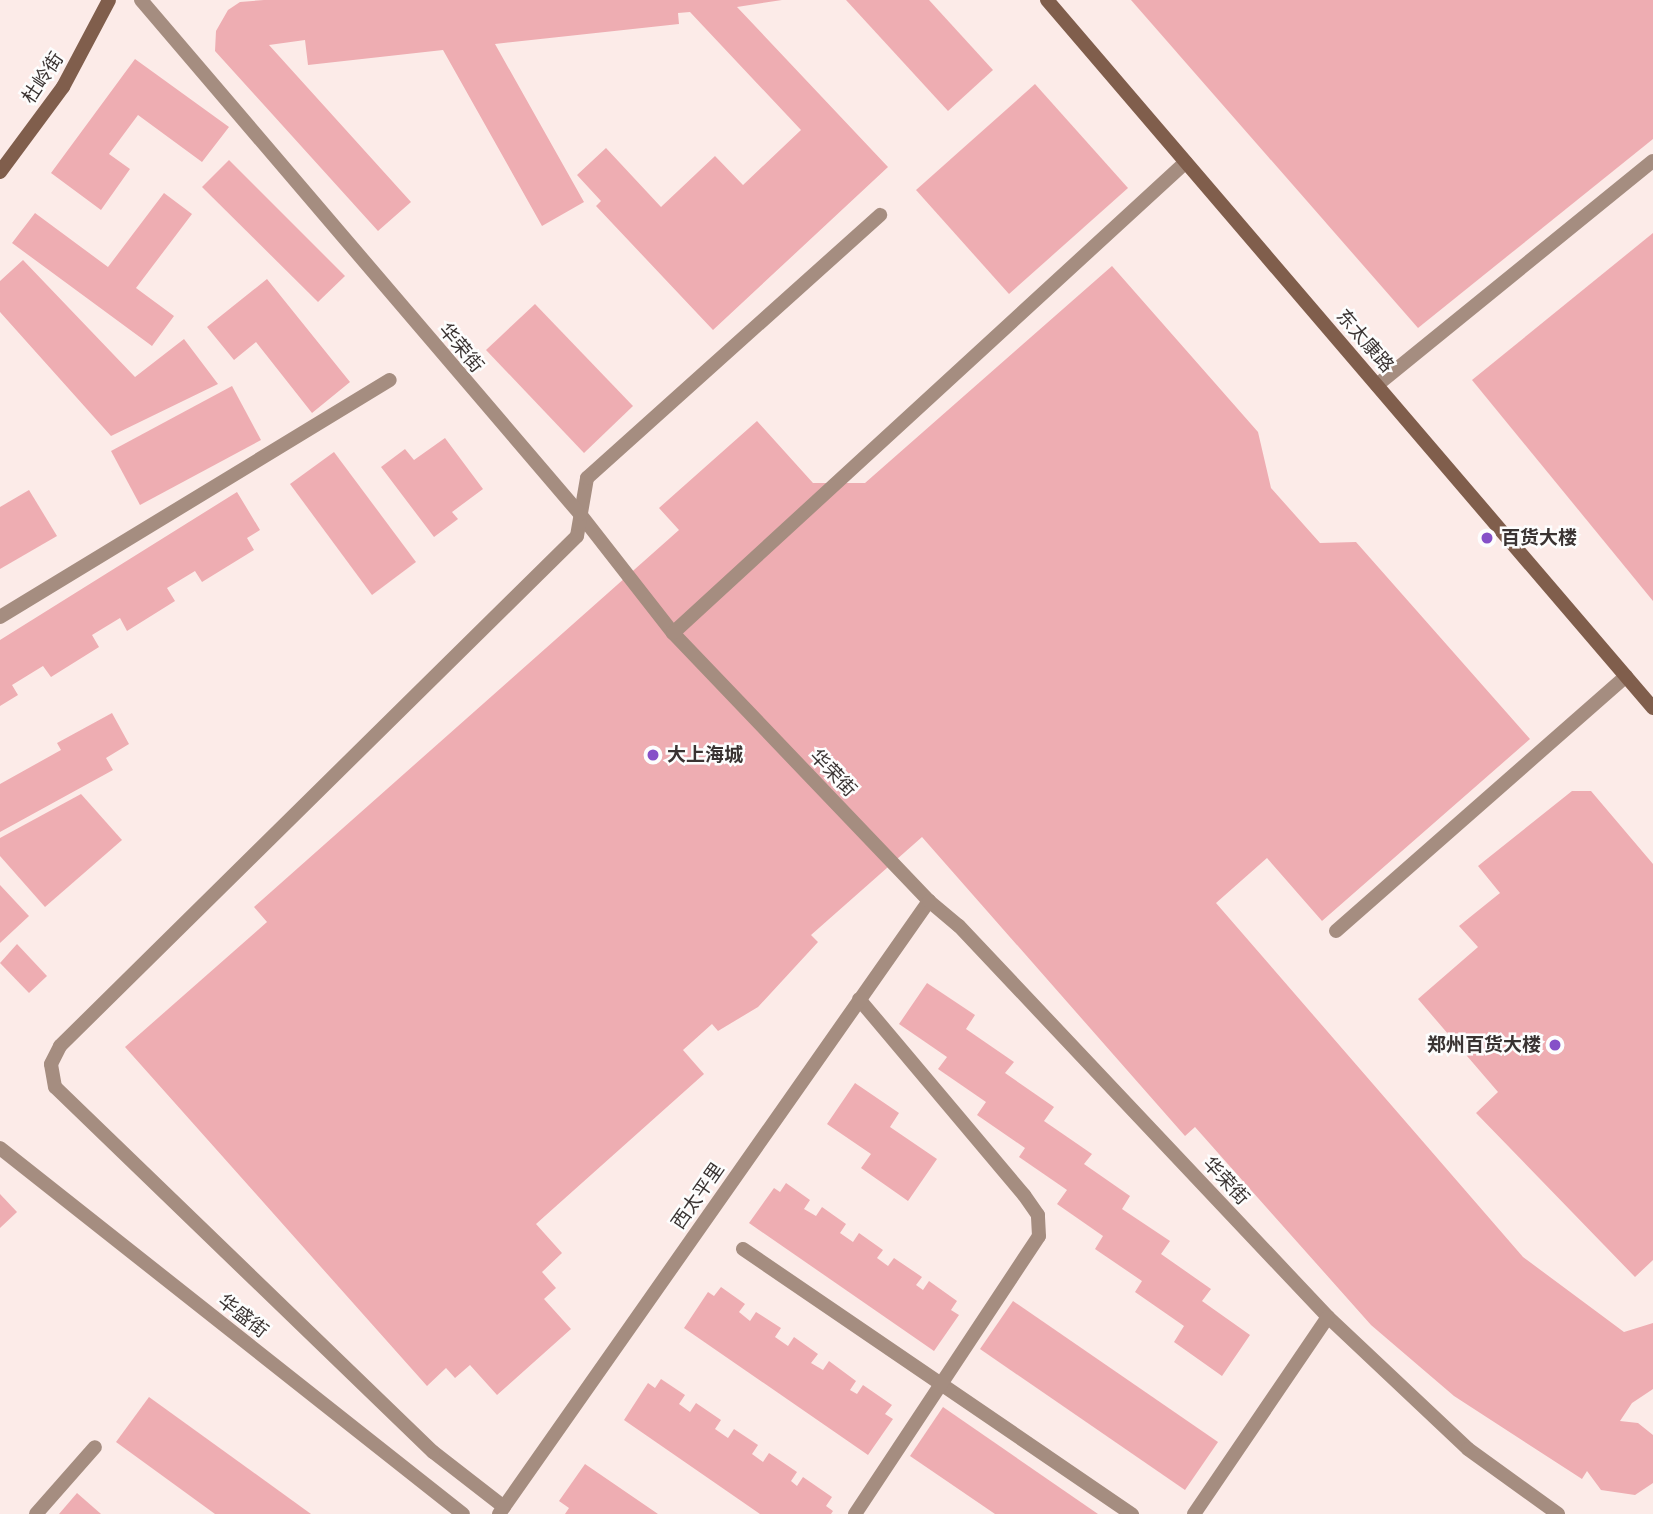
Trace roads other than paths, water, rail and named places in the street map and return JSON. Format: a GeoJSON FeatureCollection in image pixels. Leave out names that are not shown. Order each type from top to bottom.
{"type":"FeatureCollection","features":[{"type":"Feature","properties":{"kind":"street","name":"杜岭街"},"geometry":{"type":"LineString","coordinates":[[0,172],[63,87],[109,0]]}},
{"type":"Feature","properties":{"kind":"street","name":"华荣街"},"geometry":{"type":"LineString","coordinates":[[141,0],[580,514],[673,633],[929,901],[959,926],[1328,1317],[1468,1449],[1558,1514]]}},
{"type":"Feature","properties":{"kind":"street","name":"东太康路"},"geometry":{"type":"LineString","coordinates":[[1047,0],[1652,704]]}},
{"type":"Feature","properties":{"kind":"street"},"geometry":{"type":"LineString","coordinates":[[1377,385],[1653,161]]}},
{"type":"Feature","properties":{"kind":"street"},"geometry":{"type":"LineString","coordinates":[[673,633],[1186,162]]}},
{"type":"Feature","properties":{"kind":"street"},"geometry":{"type":"LineString","coordinates":[[502,1510],[433,1452],[54,1087],[51,1065],[61,1046],[577,536],[587,478],[880,215]]}},
{"type":"Feature","properties":{"kind":"street"},"geometry":{"type":"LineString","coordinates":[[0,617],[390,380]]}},
{"type":"Feature","properties":{"kind":"street"},"geometry":{"type":"LineString","coordinates":[[1336,931],[1626,676]]}},
{"type":"Feature","properties":{"kind":"street","name":"西太平里"},"geometry":{"type":"LineString","coordinates":[[502,1510],[929,901]]}},
{"type":"Feature","properties":{"kind":"street"},"geometry":{"type":"LineString","coordinates":[[855,1514],[1039,1236],[1038,1215],[859,999]]}},
{"type":"Feature","properties":{"kind":"street","name":"华盛街"},"geometry":{"type":"LineString","coordinates":[[0,1148],[463,1514]]}},
{"type":"Feature","properties":{"kind":"street"},"geometry":{"type":"LineString","coordinates":[[743,1249],[1132,1514]]}},
{"type":"Feature","properties":{"kind":"street"},"geometry":{"type":"LineString","coordinates":[[1195,1514],[1328,1317]]}},
{"type":"Feature","properties":{"kind":"street"},"geometry":{"type":"LineString","coordinates":[[36,1514],[95,1447]]}},
{"type":"Feature","properties":{"kind":"place","name":"百货大楼"},"geometry":{"type":"Point","coordinates":[1487,538]}},
{"type":"Feature","properties":{"kind":"place","name":"大上海城"},"geometry":{"type":"Point","coordinates":[653,755]}},
{"type":"Feature","properties":{"kind":"place","name":"郑州百货大楼"},"geometry":{"type":"Point","coordinates":[1555,1045]}}]}
